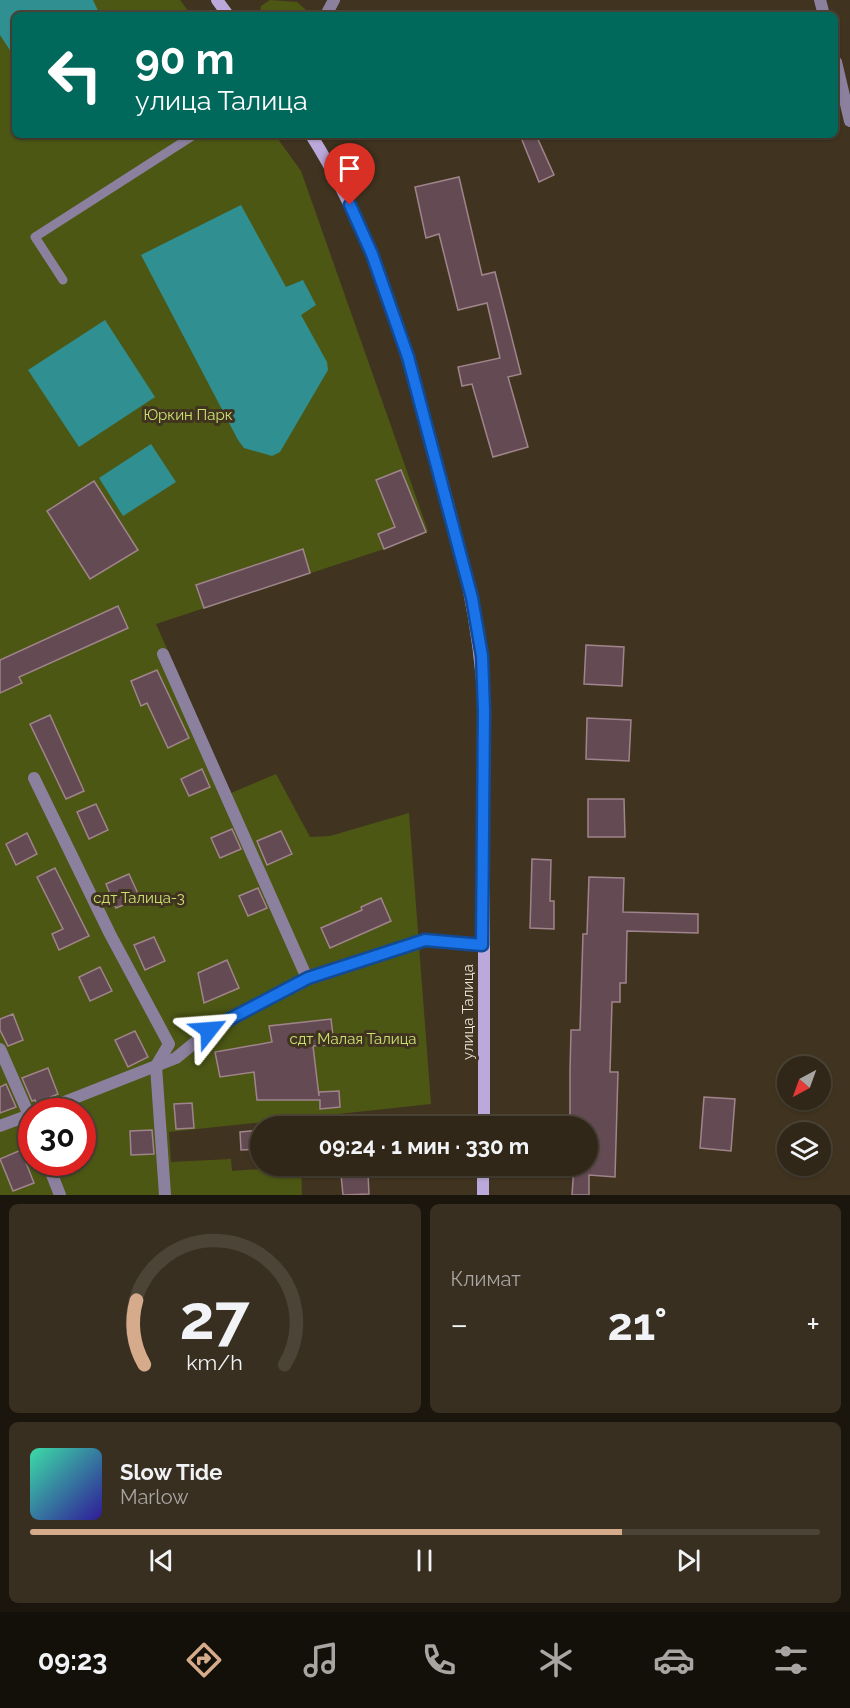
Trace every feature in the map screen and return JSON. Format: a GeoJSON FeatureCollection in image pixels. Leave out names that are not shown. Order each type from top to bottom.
{"type":"FeatureCollection","features":[{"type":"Feature","properties":{"kind":"street"},"geometry":{"type":"LineString","coordinates":[[838,70],[850,121]]}},
{"type":"Feature","properties":{"kind":"street","name":"улица Талица"},"geometry":{"type":"LineString","coordinates":[[313,138],[342,188],[372,254],[408,357],[468,577],[482,656],[484,1116]]}},
{"type":"Feature","properties":{"kind":"street"},"geometry":{"type":"LineString","coordinates":[[163,654],[308,978]]}},
{"type":"Feature","properties":{"kind":"street"},"geometry":{"type":"LineString","coordinates":[[34,778],[110,934],[169,1044],[156,1066],[165,1195]]}},
{"type":"Feature","properties":{"kind":"street"},"geometry":{"type":"LineString","coordinates":[[77,1098],[176,1058],[209,1030],[308,978],[425,940],[482,945]]}},
{"type":"Feature","properties":{"kind":"street"},"geometry":{"type":"LineString","coordinates":[[0,1049],[24,1098]]}},
{"type":"Feature","properties":{"kind":"street"},"geometry":{"type":"LineString","coordinates":[[0,1126],[18,1121]]}},
{"type":"Feature","properties":{"kind":"street"},"geometry":{"type":"LineString","coordinates":[[53,1176],[60,1195]]}},
{"type":"Feature","properties":{"kind":"street"},"geometry":{"type":"LineString","coordinates":[[483,1176],[483,1195]]}},
{"type":"Feature","properties":{"kind":"lane"},"geometry":{"type":"LineString","coordinates":[[63,280],[35,237],[189,138]]}},
{"type":"Feature","properties":{"kind":"green space"},"geometry":{"type":"Polygon","coordinates":[[[0,0],[180,0],[189,12],[12,12],[12,138],[277,138],[301,171],[428,531],[384,549],[156,624],[231,793],[276,774],[310,837],[330,836],[409,813],[431,1104],[319,1116],[250,1116],[250,1123],[169,1132],[171,1162],[231,1159],[232,1171],[250,1170],[250,1176],[301,1176],[302,1195],[0,1195],[0,0]]]}},
{"type":"Feature","properties":{"kind":"green space"},"geometry":{"type":"Polygon","coordinates":[[[270,0],[297,2],[306,10],[305,12],[260,12],[261,6],[270,0]]]}},
{"type":"Feature","properties":{"kind":"water"},"geometry":{"type":"Polygon","coordinates":[[[0,0],[93,0],[99,12],[12,12],[12,53],[0,35],[0,0]]]}},
{"type":"Feature","properties":{"kind":"water"},"geometry":{"type":"Polygon","coordinates":[[[241,205],[286,287],[303,280],[316,305],[301,315],[327,362],[328,370],[280,452],[272,456],[244,448],[238,440],[141,255],[241,205]]]}},
{"type":"Feature","properties":{"kind":"water"},"geometry":{"type":"Polygon","coordinates":[[[105,320],[155,397],[79,447],[28,370],[105,320]]]}},
{"type":"Feature","properties":{"kind":"water"},"geometry":{"type":"Polygon","coordinates":[[[151,444],[176,482],[123,516],[99,478],[151,444]]]}},
{"type":"Feature","properties":{"kind":"building"},"geometry":{"type":"Polygon","coordinates":[[[521,138],[537,138],[554,175],[539,182],[521,138]]]}},
{"type":"Feature","properties":{"kind":"building"},"geometry":{"type":"Polygon","coordinates":[[[459,177],[482,275],[495,272],[521,374],[508,377],[528,447],[493,457],[472,384],[462,386],[458,367],[500,358],[487,303],[458,310],[439,234],[426,238],[415,187],[459,177]]]}},
{"type":"Feature","properties":{"kind":"building"},"geometry":{"type":"Polygon","coordinates":[[[401,470],[426,532],[384,549],[378,534],[395,527],[376,480],[401,470]]]}},
{"type":"Feature","properties":{"kind":"building"},"geometry":{"type":"Polygon","coordinates":[[[94,481],[138,550],[90,579],[47,511],[94,481]]]}},
{"type":"Feature","properties":{"kind":"building"},"geometry":{"type":"Polygon","coordinates":[[[303,549],[310,573],[204,608],[196,585],[303,549]]]}},
{"type":"Feature","properties":{"kind":"building"},"geometry":{"type":"Polygon","coordinates":[[[118,606],[128,628],[19,677],[22,683],[0,693],[0,660],[118,606]]]}},
{"type":"Feature","properties":{"kind":"building"},"geometry":{"type":"Polygon","coordinates":[[[586,645],[624,647],[622,686],[584,684],[586,645]]]}},
{"type":"Feature","properties":{"kind":"building"},"geometry":{"type":"Polygon","coordinates":[[[157,670],[189,738],[168,748],[147,703],[141,706],[131,681],[157,670]]]}},
{"type":"Feature","properties":{"kind":"building"},"geometry":{"type":"Polygon","coordinates":[[[50,715],[84,791],[66,799],[30,724],[50,715]]]}},
{"type":"Feature","properties":{"kind":"building"},"geometry":{"type":"Polygon","coordinates":[[[587,718],[631,720],[629,761],[586,759],[587,718]]]}},
{"type":"Feature","properties":{"kind":"building"},"geometry":{"type":"Polygon","coordinates":[[[202,769],[210,787],[189,796],[181,779],[202,769]]]}},
{"type":"Feature","properties":{"kind":"building"},"geometry":{"type":"Polygon","coordinates":[[[588,799],[624,799],[625,837],[588,837],[588,799]]]}},
{"type":"Feature","properties":{"kind":"building"},"geometry":{"type":"Polygon","coordinates":[[[96,804],[108,830],[89,839],[77,812],[96,804]]]}},
{"type":"Feature","properties":{"kind":"building"},"geometry":{"type":"Polygon","coordinates":[[[232,829],[241,849],[220,858],[211,838],[232,829]]]}},
{"type":"Feature","properties":{"kind":"building"},"geometry":{"type":"Polygon","coordinates":[[[281,831],[292,854],[267,865],[257,841],[281,831]]]}},
{"type":"Feature","properties":{"kind":"building"},"geometry":{"type":"Polygon","coordinates":[[[27,833],[37,854],[16,865],[6,844],[27,833]]]}},
{"type":"Feature","properties":{"kind":"building"},"geometry":{"type":"Polygon","coordinates":[[[532,859],[551,860],[550,901],[554,901],[554,929],[530,928],[532,859]]]}},
{"type":"Feature","properties":{"kind":"building"},"geometry":{"type":"Polygon","coordinates":[[[55,868],[89,936],[59,950],[52,934],[63,929],[37,877],[55,868]]]}},
{"type":"Feature","properties":{"kind":"building"},"geometry":{"type":"Polygon","coordinates":[[[129,874],[140,898],[116,908],[106,884],[129,874]]]}},
{"type":"Feature","properties":{"kind":"building"},"geometry":{"type":"Polygon","coordinates":[[[589,877],[624,878],[623,912],[698,914],[698,933],[627,931],[626,983],[620,983],[620,1002],[612,1002],[610,1072],[618,1072],[615,1177],[598,1176],[598,1116],[570,1116],[571,1030],[580,1030],[583,934],[587,934],[589,877]]]}},
{"type":"Feature","properties":{"kind":"building"},"geometry":{"type":"Polygon","coordinates":[[[258,888],[267,908],[248,916],[239,896],[258,888]]]}},
{"type":"Feature","properties":{"kind":"building"},"geometry":{"type":"Polygon","coordinates":[[[381,898],[391,921],[330,948],[321,928],[362,910],[361,907],[381,898]]]}},
{"type":"Feature","properties":{"kind":"building"},"geometry":{"type":"Polygon","coordinates":[[[154,937],[165,961],[145,970],[134,945],[154,937]]]}},
{"type":"Feature","properties":{"kind":"building"},"geometry":{"type":"Polygon","coordinates":[[[227,960],[239,988],[204,1003],[198,973],[227,960]]]}},
{"type":"Feature","properties":{"kind":"building"},"geometry":{"type":"Polygon","coordinates":[[[100,967],[112,991],[90,1001],[79,977],[100,967]]]}},
{"type":"Feature","properties":{"kind":"building"},"geometry":{"type":"Polygon","coordinates":[[[13,1014],[23,1040],[8,1046],[0,1030],[0,1019],[13,1014]]]}},
{"type":"Feature","properties":{"kind":"building"},"geometry":{"type":"Polygon","coordinates":[[[331,1019],[334,1044],[313,1046],[319,1096],[319,1092],[339,1091],[340,1107],[320,1109],[320,1100],[257,1100],[254,1072],[220,1077],[215,1052],[272,1042],[269,1026],[331,1019]]]}},
{"type":"Feature","properties":{"kind":"building"},"geometry":{"type":"Polygon","coordinates":[[[135,1031],[148,1057],[128,1067],[115,1040],[135,1031]]]}},
{"type":"Feature","properties":{"kind":"building"},"geometry":{"type":"Polygon","coordinates":[[[48,1068],[58,1094],[48,1098],[31,1098],[22,1078],[48,1068]]]}},
{"type":"Feature","properties":{"kind":"building"},"geometry":{"type":"Polygon","coordinates":[[[6,1084],[16,1107],[0,1113],[0,1087],[6,1084]]]}},
{"type":"Feature","properties":{"kind":"building"},"geometry":{"type":"Polygon","coordinates":[[[704,1097],[735,1099],[731,1151],[700,1148],[704,1097]]]}},
{"type":"Feature","properties":{"kind":"building"},"geometry":{"type":"Polygon","coordinates":[[[192,1103],[194,1128],[176,1129],[174,1104],[192,1103]]]}},
{"type":"Feature","properties":{"kind":"building"},"geometry":{"type":"Polygon","coordinates":[[[152,1130],[154,1154],[131,1155],[130,1131],[152,1130]]]}},
{"type":"Feature","properties":{"kind":"building"},"geometry":{"type":"Polygon","coordinates":[[[250,1131],[250,1150],[241,1150],[240,1132],[250,1131]]]}},
{"type":"Feature","properties":{"kind":"building"},"geometry":{"type":"Polygon","coordinates":[[[18,1151],[18,1176],[31,1176],[34,1183],[13,1191],[0,1159],[18,1151]]]}},
{"type":"Feature","properties":{"kind":"building"},"geometry":{"type":"Polygon","coordinates":[[[341,1176],[368,1176],[369,1194],[343,1195],[341,1176]]]}},
{"type":"Feature","properties":{"kind":"building"},"geometry":{"type":"Polygon","coordinates":[[[573,1176],[589,1176],[589,1195],[572,1195],[573,1176]]]}},
{"type":"Feature","properties":{"kind":"route"},"geometry":{"type":"LineString","coordinates":[[209,1030],[308,978],[425,940],[482,945],[484,711],[482,656],[472,598],[408,357],[372,254],[350,205]]}},
{"type":"Feature","properties":{"kind":"park label","name":"Юркин Парк"},"geometry":{"type":"Point","coordinates":[188,415]}},
{"type":"Feature","properties":{"kind":"park label","name":"сдт Талица-3"},"geometry":{"type":"Point","coordinates":[139,898]}},
{"type":"Feature","properties":{"kind":"park label","name":"сдт Малая Талица"},"geometry":{"type":"Point","coordinates":[353,1039]}}]}
